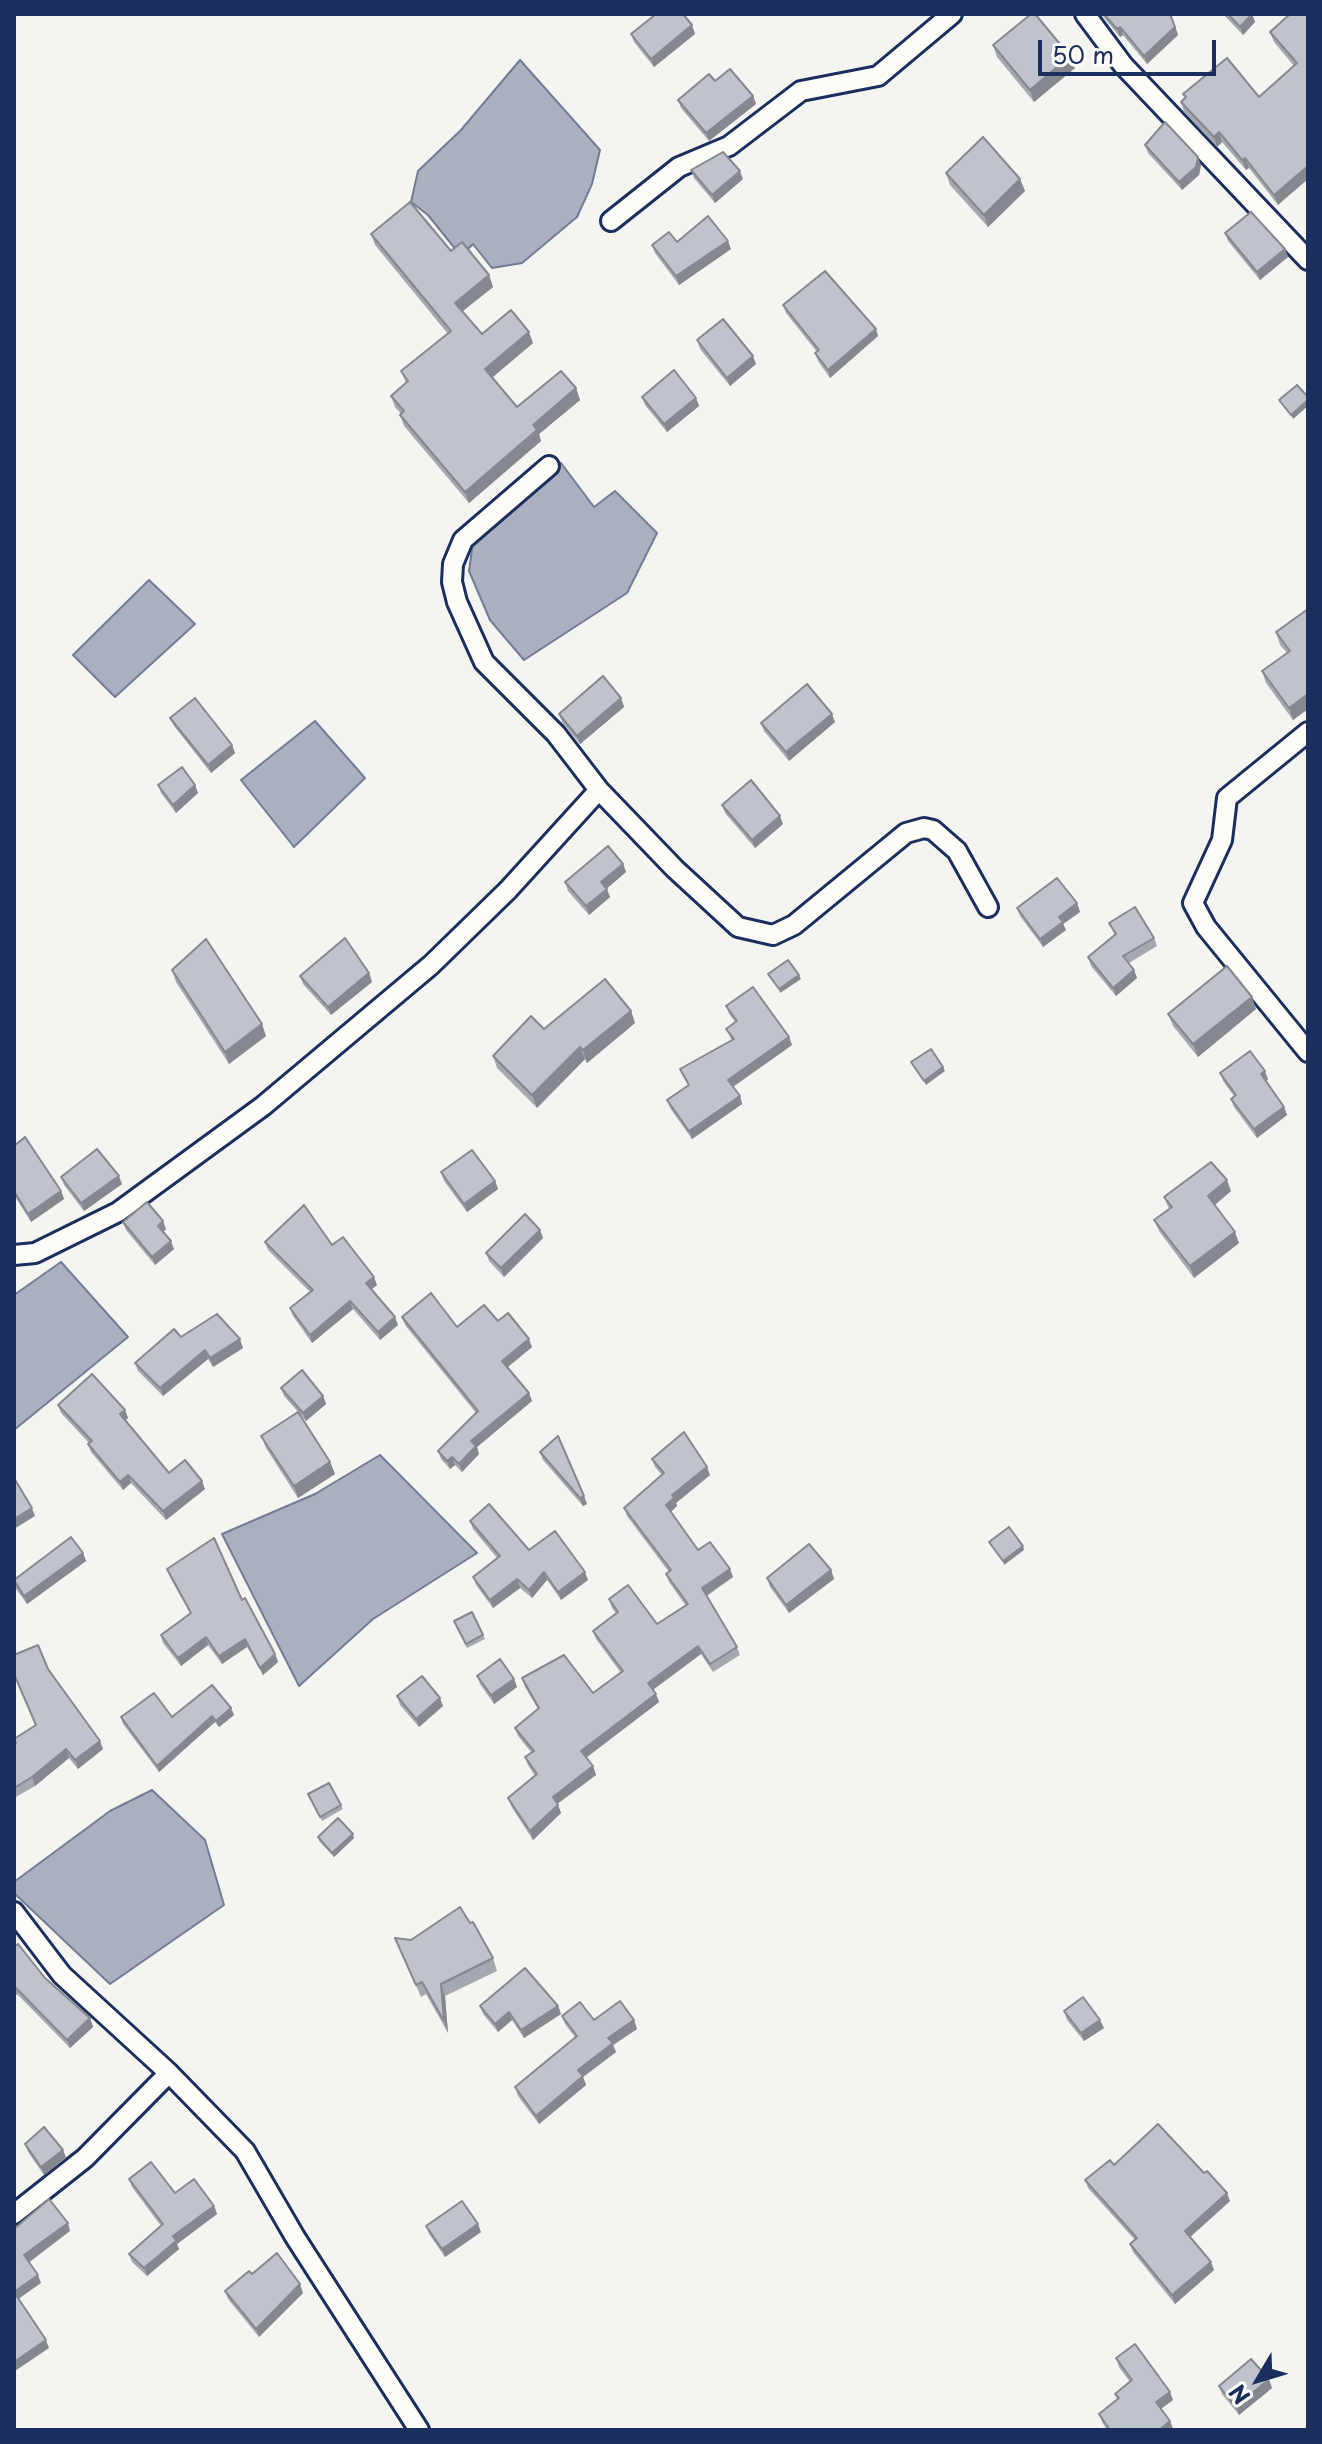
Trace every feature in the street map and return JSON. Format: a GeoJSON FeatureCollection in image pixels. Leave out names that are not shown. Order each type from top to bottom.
{"type":"FeatureCollection","features":[{"type":"Feature","properties":{"kind":"street"},"geometry":{"type":"LineString","coordinates":[[611,221],[679,167],[729,146],[801,91],[878,76],[952,14]]}},
{"type":"Feature","properties":{"kind":"street"},"geometry":{"type":"LineString","coordinates":[[1085,14],[1123,65],[1308,260]]}},
{"type":"Feature","properties":{"kind":"street"},"geometry":{"type":"LineString","coordinates":[[549,466],[463,540],[453,564],[452,582],[484,662],[556,734],[599,790],[675,869],[738,927],[773,935],[794,925],[906,833],[924,828],[933,830],[957,851],[988,907]]}},
{"type":"Feature","properties":{"kind":"street"},"geometry":{"type":"LineString","coordinates":[[1308,732],[1227,798],[1222,840],[1193,903],[1206,927],[1308,1052]]}},
{"type":"Feature","properties":{"kind":"street"},"geometry":{"type":"LineString","coordinates":[[14,1255],[35,1253],[118,1212],[263,1106],[431,965],[508,890],[599,790]]}},
{"type":"Feature","properties":{"kind":"street"},"geometry":{"type":"LineString","coordinates":[[14,1912],[62,1975],[169,2073],[245,2151],[295,2237],[419,2430]]}},
{"type":"Feature","properties":{"kind":"street"},"geometry":{"type":"LineString","coordinates":[[14,2214],[85,2158],[169,2073]]}},
{"type":"Feature","properties":{"kind":"water"},"geometry":{"type":"Polygon","coordinates":[[[520,60],[600,150],[592,184],[577,217],[522,263],[492,268],[473,244],[461,256],[428,215],[411,202],[418,171],[461,130],[520,60]]]}},
{"type":"Feature","properties":{"kind":"water"},"geometry":{"type":"Polygon","coordinates":[[[561,463],[594,507],[615,491],[657,533],[627,593],[524,660],[490,620],[469,571],[473,542],[561,463]]]}},
{"type":"Feature","properties":{"kind":"water"},"geometry":{"type":"Polygon","coordinates":[[[149,580],[195,624],[115,697],[73,655],[149,580]]]}},
{"type":"Feature","properties":{"kind":"water"},"geometry":{"type":"Polygon","coordinates":[[[315,721],[365,778],[294,847],[241,780],[315,721]]]}},
{"type":"Feature","properties":{"kind":"water"},"geometry":{"type":"Polygon","coordinates":[[[61,1262],[128,1337],[14,1430],[14,1295],[61,1262]]]}},
{"type":"Feature","properties":{"kind":"water"},"geometry":{"type":"Polygon","coordinates":[[[380,1455],[477,1553],[373,1619],[299,1686],[222,1534],[315,1494],[380,1455]]]}},
{"type":"Feature","properties":{"kind":"water"},"geometry":{"type":"Polygon","coordinates":[[[152,1790],[205,1840],[224,1905],[110,1984],[14,1893],[14,1882],[110,1811],[152,1790]]]}},
{"type":"Feature","properties":{"kind":"building"},"geometry":{"type":"Polygon","coordinates":[[[656,14],[683,14],[692,25],[651,59],[631,34],[656,14]]]}},
{"type":"Feature","properties":{"kind":"building"},"geometry":{"type":"Polygon","coordinates":[[[1035,14],[1070,56],[1030,90],[993,45],[1035,14]]]}},
{"type":"Feature","properties":{"kind":"building"},"geometry":{"type":"Polygon","coordinates":[[[1104,14],[1170,14],[1175,27],[1144,56],[1120,27],[1117,29],[1104,14]]]}},
{"type":"Feature","properties":{"kind":"building"},"geometry":{"type":"Polygon","coordinates":[[[1228,14],[1252,14],[1240,27],[1228,14]]]}},
{"type":"Feature","properties":{"kind":"building"},"geometry":{"type":"Polygon","coordinates":[[[1290,14],[1308,14],[1308,166],[1274,195],[1245,158],[1242,160],[1219,132],[1214,137],[1181,102],[1186,97],[1183,94],[1227,58],[1259,97],[1297,63],[1270,32],[1290,14]]]}},
{"type":"Feature","properties":{"kind":"building"},"geometry":{"type":"Polygon","coordinates":[[[730,69],[753,96],[706,133],[678,100],[709,74],[715,81],[730,69]]]}},
{"type":"Feature","properties":{"kind":"building"},"geometry":{"type":"Polygon","coordinates":[[[1165,122],[1198,157],[1196,167],[1179,182],[1145,145],[1165,122]]]}},
{"type":"Feature","properties":{"kind":"building"},"geometry":{"type":"Polygon","coordinates":[[[983,137],[1020,179],[984,215],[946,173],[983,137]]]}},
{"type":"Feature","properties":{"kind":"building"},"geometry":{"type":"Polygon","coordinates":[[[723,152],[740,171],[712,195],[691,170],[723,152]]]}},
{"type":"Feature","properties":{"kind":"building"},"geometry":{"type":"Polygon","coordinates":[[[410,202],[451,251],[462,242],[489,275],[455,303],[482,334],[511,310],[529,332],[485,369],[517,407],[561,371],[576,388],[533,425],[537,430],[465,492],[400,415],[404,411],[391,396],[408,381],[401,371],[451,331],[371,234],[410,202]]]}},
{"type":"Feature","properties":{"kind":"building"},"geometry":{"type":"Polygon","coordinates":[[[1251,212],[1285,249],[1257,272],[1225,233],[1251,212]]]}},
{"type":"Feature","properties":{"kind":"building"},"geometry":{"type":"Polygon","coordinates":[[[708,216],[728,241],[676,276],[652,245],[669,232],[677,242],[708,216]]]}},
{"type":"Feature","properties":{"kind":"building"},"geometry":{"type":"Polygon","coordinates":[[[825,271],[876,329],[828,370],[815,353],[819,350],[783,305],[825,271]]]}},
{"type":"Feature","properties":{"kind":"building"},"geometry":{"type":"Polygon","coordinates":[[[723,319],[753,356],[727,378],[697,340],[723,319]]]}},
{"type":"Feature","properties":{"kind":"building"},"geometry":{"type":"Polygon","coordinates":[[[674,370],[696,398],[664,424],[642,397],[674,370]]]}},
{"type":"Feature","properties":{"kind":"building"},"geometry":{"type":"Polygon","coordinates":[[[1297,385],[1308,400],[1291,415],[1279,400],[1297,385]]]}},
{"type":"Feature","properties":{"kind":"building"},"geometry":{"type":"Polygon","coordinates":[[[1308,609],[1308,694],[1289,708],[1262,671],[1290,651],[1276,632],[1308,609]]]}},
{"type":"Feature","properties":{"kind":"building"},"geometry":{"type":"Polygon","coordinates":[[[603,676],[621,698],[577,736],[559,714],[603,676]]]}},
{"type":"Feature","properties":{"kind":"building"},"geometry":{"type":"Polygon","coordinates":[[[807,684],[832,714],[786,752],[761,723],[807,684]]]}},
{"type":"Feature","properties":{"kind":"building"},"geometry":{"type":"Polygon","coordinates":[[[195,698],[232,745],[208,765],[170,718],[195,698]]]}},
{"type":"Feature","properties":{"kind":"building"},"geometry":{"type":"Polygon","coordinates":[[[182,767],[195,785],[173,805],[158,785],[182,767]]]}},
{"type":"Feature","properties":{"kind":"building"},"geometry":{"type":"Polygon","coordinates":[[[751,780],[780,816],[752,840],[722,805],[751,780]]]}},
{"type":"Feature","properties":{"kind":"building"},"geometry":{"type":"Polygon","coordinates":[[[608,846],[623,864],[601,882],[607,889],[586,906],[565,882],[608,846]]]}},
{"type":"Feature","properties":{"kind":"building"},"geometry":{"type":"Polygon","coordinates":[[[1057,878],[1077,903],[1059,917],[1063,922],[1040,939],[1017,908],[1057,878]]]}},
{"type":"Feature","properties":{"kind":"building"},"geometry":{"type":"Polygon","coordinates":[[[1135,907],[1154,938],[1123,956],[1134,970],[1113,988],[1088,957],[1116,934],[1109,923],[1135,907]]]}},
{"type":"Feature","properties":{"kind":"building"},"geometry":{"type":"Polygon","coordinates":[[[345,938],[369,973],[328,1007],[300,976],[345,938]]]}},
{"type":"Feature","properties":{"kind":"building"},"geometry":{"type":"Polygon","coordinates":[[[206,939],[262,1024],[225,1052],[172,970],[206,939]]]}},
{"type":"Feature","properties":{"kind":"building"},"geometry":{"type":"Polygon","coordinates":[[[788,960],[799,975],[779,989],[768,974],[788,960]]]}},
{"type":"Feature","properties":{"kind":"building"},"geometry":{"type":"Polygon","coordinates":[[[1227,966],[1252,997],[1193,1044],[1168,1014],[1227,966]]]}},
{"type":"Feature","properties":{"kind":"building"},"geometry":{"type":"Polygon","coordinates":[[[605,979],[631,1011],[583,1050],[580,1047],[532,1095],[493,1056],[531,1016],[544,1029],[605,979]]]}},
{"type":"Feature","properties":{"kind":"building"},"geometry":{"type":"Polygon","coordinates":[[[753,987],[789,1037],[728,1080],[740,1096],[689,1131],[667,1100],[689,1085],[680,1069],[734,1039],[726,1029],[737,1021],[726,1006],[753,987]]]}},
{"type":"Feature","properties":{"kind":"building"},"geometry":{"type":"Polygon","coordinates":[[[931,1049],[943,1067],[924,1081],[911,1062],[931,1049]]]}},
{"type":"Feature","properties":{"kind":"building"},"geometry":{"type":"Polygon","coordinates":[[[1250,1051],[1265,1071],[1261,1074],[1284,1107],[1254,1129],[1231,1099],[1236,1095],[1220,1073],[1250,1051]]]}},
{"type":"Feature","properties":{"kind":"building"},"geometry":{"type":"Polygon","coordinates":[[[25,1137],[61,1191],[28,1214],[14,1191],[14,1146],[25,1137]]]}},
{"type":"Feature","properties":{"kind":"building"},"geometry":{"type":"Polygon","coordinates":[[[97,1149],[119,1176],[81,1203],[61,1177],[97,1149]]]}},
{"type":"Feature","properties":{"kind":"building"},"geometry":{"type":"Polygon","coordinates":[[[472,1150],[495,1181],[464,1204],[441,1172],[472,1150]]]}},
{"type":"Feature","properties":{"kind":"building"},"geometry":{"type":"Polygon","coordinates":[[[1211,1162],[1227,1180],[1208,1196],[1235,1232],[1190,1266],[1154,1220],[1172,1207],[1164,1197],[1211,1162]]]}},
{"type":"Feature","properties":{"kind":"building"},"geometry":{"type":"Polygon","coordinates":[[[147,1202],[163,1221],[158,1226],[171,1241],[152,1257],[123,1222],[147,1202]]]}},
{"type":"Feature","properties":{"kind":"building"},"geometry":{"type":"Polygon","coordinates":[[[304,1205],[332,1245],[343,1237],[374,1277],[366,1283],[395,1317],[378,1332],[350,1301],[310,1335],[290,1308],[313,1290],[265,1242],[304,1205]]]}},
{"type":"Feature","properties":{"kind":"building"},"geometry":{"type":"Polygon","coordinates":[[[525,1214],[540,1230],[501,1268],[486,1253],[525,1214]]]}},
{"type":"Feature","properties":{"kind":"building"},"geometry":{"type":"Polygon","coordinates":[[[431,1293],[457,1327],[484,1305],[498,1321],[508,1313],[529,1339],[502,1361],[529,1393],[471,1441],[476,1446],[459,1464],[452,1457],[447,1461],[438,1451],[478,1411],[402,1317],[431,1293]]]}},
{"type":"Feature","properties":{"kind":"building"},"geometry":{"type":"Polygon","coordinates":[[[217,1314],[240,1339],[210,1358],[205,1350],[160,1388],[135,1363],[174,1329],[181,1337],[217,1314]]]}},
{"type":"Feature","properties":{"kind":"building"},"geometry":{"type":"Polygon","coordinates":[[[302,1370],[323,1396],[303,1413],[281,1388],[302,1370]]]}},
{"type":"Feature","properties":{"kind":"building"},"geometry":{"type":"Polygon","coordinates":[[[92,1374],[125,1410],[120,1414],[169,1473],[185,1460],[202,1481],[163,1511],[128,1475],[120,1482],[88,1444],[92,1441],[58,1405],[92,1374]]]}},
{"type":"Feature","properties":{"kind":"building"},"geometry":{"type":"Polygon","coordinates":[[[298,1412],[330,1462],[294,1486],[261,1436],[298,1412]]]}},
{"type":"Feature","properties":{"kind":"building"},"geometry":{"type":"Polygon","coordinates":[[[684,1432],[707,1467],[672,1495],[674,1498],[666,1505],[698,1550],[710,1542],[730,1569],[702,1588],[737,1647],[710,1664],[698,1646],[648,1683],[656,1694],[581,1751],[593,1766],[553,1797],[558,1805],[530,1831],[508,1798],[537,1774],[525,1757],[534,1751],[515,1728],[539,1708],[522,1678],[564,1655],[593,1693],[623,1671],[593,1631],[618,1612],[609,1599],[628,1585],[657,1624],[688,1604],[666,1574],[671,1570],[624,1508],[664,1473],[652,1459],[684,1432]]]}},
{"type":"Feature","properties":{"kind":"building"},"geometry":{"type":"Polygon","coordinates":[[[558,1436],[584,1496],[580,1498],[540,1452],[558,1436]]]}},
{"type":"Feature","properties":{"kind":"building"},"geometry":{"type":"Polygon","coordinates":[[[14,1478],[32,1508],[14,1519],[14,1478]]]}},
{"type":"Feature","properties":{"kind":"building"},"geometry":{"type":"Polygon","coordinates":[[[489,1504],[529,1550],[555,1531],[585,1572],[558,1592],[544,1572],[529,1590],[517,1579],[490,1600],[473,1577],[500,1556],[470,1521],[489,1504]]]}},
{"type":"Feature","properties":{"kind":"building"},"geometry":{"type":"Polygon","coordinates":[[[1009,1527],[1023,1546],[1003,1561],[989,1542],[1009,1527]]]}},
{"type":"Feature","properties":{"kind":"building"},"geometry":{"type":"Polygon","coordinates":[[[71,1537],[83,1553],[24,1596],[14,1580],[71,1537]]]}},
{"type":"Feature","properties":{"kind":"building"},"geometry":{"type":"Polygon","coordinates":[[[214,1538],[242,1600],[245,1598],[275,1654],[260,1668],[245,1639],[219,1656],[206,1637],[178,1658],[161,1635],[191,1613],[167,1569],[214,1538]]]}},
{"type":"Feature","properties":{"kind":"building"},"geometry":{"type":"Polygon","coordinates":[[[809,1544],[831,1570],[786,1605],[767,1578],[809,1544]]]}},
{"type":"Feature","properties":{"kind":"building"},"geometry":{"type":"Polygon","coordinates":[[[472,1612],[483,1635],[466,1644],[454,1621],[472,1612]]]}},
{"type":"Feature","properties":{"kind":"building"},"geometry":{"type":"Polygon","coordinates":[[[38,1645],[48,1669],[100,1741],[75,1760],[66,1749],[14,1788],[14,1739],[36,1725],[14,1674],[14,1655],[38,1645]]]}},
{"type":"Feature","properties":{"kind":"building"},"geometry":{"type":"Polygon","coordinates":[[[500,1659],[514,1679],[491,1695],[477,1676],[500,1659]]]}},
{"type":"Feature","properties":{"kind":"building"},"geometry":{"type":"Polygon","coordinates":[[[422,1676],[440,1698],[416,1719],[397,1696],[422,1676]]]}},
{"type":"Feature","properties":{"kind":"building"},"geometry":{"type":"Polygon","coordinates":[[[212,1685],[231,1708],[216,1721],[212,1716],[157,1766],[121,1717],[154,1693],[172,1717],[212,1685]]]}},
{"type":"Feature","properties":{"kind":"building"},"geometry":{"type":"Polygon","coordinates":[[[329,1783],[341,1805],[320,1817],[308,1794],[329,1783]]]}},
{"type":"Feature","properties":{"kind":"building"},"geometry":{"type":"Polygon","coordinates":[[[338,1818],[353,1834],[332,1853],[318,1837],[338,1818]]]}},
{"type":"Feature","properties":{"kind":"building"},"geometry":{"type":"Polygon","coordinates":[[[460,1907],[470,1923],[473,1922],[493,1958],[441,1984],[444,2021],[422,1982],[416,1985],[395,1938],[411,1940],[460,1907]]]}},
{"type":"Feature","properties":{"kind":"building"},"geometry":{"type":"Polygon","coordinates":[[[18,1944],[45,1978],[90,2018],[67,2040],[14,1986],[14,1947],[18,1944]]]}},
{"type":"Feature","properties":{"kind":"building"},"geometry":{"type":"Polygon","coordinates":[[[525,1968],[558,2006],[521,2030],[509,2012],[495,2024],[480,2006],[525,1968]]]}},
{"type":"Feature","properties":{"kind":"building"},"geometry":{"type":"Polygon","coordinates":[[[1083,1997],[1100,2020],[1081,2033],[1064,2011],[1083,1997]]]}},
{"type":"Feature","properties":{"kind":"building"},"geometry":{"type":"Polygon","coordinates":[[[620,2001],[634,2020],[608,2038],[613,2043],[578,2070],[583,2076],[536,2116],[515,2087],[577,2036],[562,2016],[580,2002],[594,2020],[620,2001]]]}},
{"type":"Feature","properties":{"kind":"building"},"geometry":{"type":"Polygon","coordinates":[[[1158,2124],[1227,2193],[1185,2231],[1211,2262],[1172,2295],[1130,2244],[1137,2238],[1085,2180],[1110,2160],[1114,2165],[1158,2124]]]}},
{"type":"Feature","properties":{"kind":"building"},"geometry":{"type":"Polygon","coordinates":[[[44,2127],[63,2150],[41,2167],[25,2144],[44,2127]]]}},
{"type":"Feature","properties":{"kind":"building"},"geometry":{"type":"Polygon","coordinates":[[[151,2162],[175,2193],[194,2179],[214,2206],[173,2236],[176,2241],[144,2268],[129,2254],[163,2224],[129,2179],[151,2162]]]}},
{"type":"Feature","properties":{"kind":"building"},"geometry":{"type":"Polygon","coordinates":[[[49,2199],[68,2223],[24,2255],[38,2275],[14,2292],[14,2229],[49,2199]]]}},
{"type":"Feature","properties":{"kind":"building"},"geometry":{"type":"Polygon","coordinates":[[[462,2201],[478,2224],[442,2249],[426,2226],[462,2201]]]}},
{"type":"Feature","properties":{"kind":"building"},"geometry":{"type":"Polygon","coordinates":[[[277,2253],[300,2284],[256,2329],[225,2291],[277,2253]]]}},
{"type":"Feature","properties":{"kind":"building"},"geometry":{"type":"Polygon","coordinates":[[[14,2292],[46,2340],[14,2362],[14,2292]]]}},
{"type":"Feature","properties":{"kind":"building"},"geometry":{"type":"Polygon","coordinates":[[[1135,2344],[1170,2392],[1156,2402],[1170,2421],[1159,2430],[1110,2430],[1099,2414],[1119,2398],[1115,2394],[1132,2380],[1116,2358],[1135,2344]]]}},
{"type":"Feature","properties":{"kind":"building"},"geometry":{"type":"Polygon","coordinates":[[[1251,2359],[1269,2379],[1236,2407],[1219,2386],[1251,2359]]]}}]}
